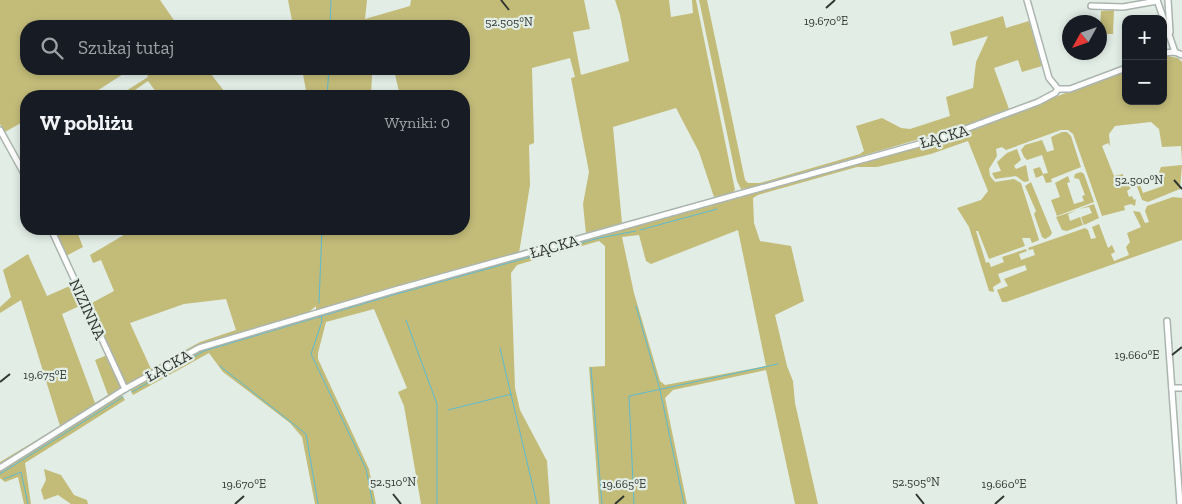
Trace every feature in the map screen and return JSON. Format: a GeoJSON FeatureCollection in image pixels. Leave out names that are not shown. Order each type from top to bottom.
{"type":"FeatureCollection","features":[{"type":"Feature","properties":{"kind":"street"},"geometry":{"type":"LineString","coordinates":[[1027,0],[1049,78],[1058,89]]}},
{"type":"Feature","properties":{"kind":"street"},"geometry":{"type":"LineString","coordinates":[[1168,0],[1170,37]]}},
{"type":"Feature","properties":{"kind":"street"},"geometry":{"type":"LineString","coordinates":[[1091,6],[1124,6],[1157,1],[1170,37],[1180,53]]}},
{"type":"Feature","properties":{"kind":"street"},"geometry":{"type":"LineString","coordinates":[[1167,53],[1180,53]]}},
{"type":"Feature","properties":{"kind":"street","name":"ŁĄCKA"},"geometry":{"type":"LineString","coordinates":[[0,468],[126,389],[186,354],[207,345],[395,290],[944,136],[1033,104],[1054,94],[1058,89],[1070,89],[1122,70]]}},
{"type":"Feature","properties":{"kind":"street"},"geometry":{"type":"LineString","coordinates":[[0,130],[20,166]]}},
{"type":"Feature","properties":{"kind":"street","name":"NIZINNA"},"geometry":{"type":"LineString","coordinates":[[54,235],[126,389]]}},
{"type":"Feature","properties":{"kind":"street"},"geometry":{"type":"LineString","coordinates":[[1167,321],[1180,504]]}},
{"type":"Feature","properties":{"kind":"street"},"geometry":{"type":"LineString","coordinates":[[1172,388],[1182,388]]}},
{"type":"Feature","properties":{"kind":"shaded area"},"geometry":{"type":"Polygon","coordinates":[[[0,0],[160,0],[174,20],[20,20],[20,75],[122,75],[98,90],[20,90],[20,123],[5,132],[0,124],[0,0]]]}},
{"type":"Feature","properties":{"kind":"shaded area"},"geometry":{"type":"Polygon","coordinates":[[[288,0],[367,0],[365,19],[410,6],[411,0],[584,0],[590,29],[573,32],[581,75],[629,61],[620,15],[615,0],[669,0],[671,17],[693,13],[692,0],[696,0],[735,190],[731,194],[714,197],[699,152],[676,108],[613,127],[622,223],[586,234],[583,204],[589,172],[571,78],[575,77],[570,58],[532,68],[534,143],[529,145],[530,185],[519,253],[323,309],[316,310],[316,306],[309,312],[204,344],[127,386],[88,305],[114,291],[101,260],[93,263],[90,255],[124,235],[470,235],[470,90],[399,90],[395,75],[470,75],[470,20],[292,20],[288,0]],[[226,299],[184,304],[130,323],[151,369],[200,342],[236,330],[226,299]]]}},
{"type":"Feature","properties":{"kind":"shaded area"},"geometry":{"type":"Polygon","coordinates":[[[699,0],[707,0],[745,180],[748,183],[760,183],[860,154],[864,151],[856,126],[882,118],[901,128],[910,129],[950,116],[946,97],[973,88],[976,62],[988,36],[953,46],[950,32],[1003,16],[1006,28],[1029,21],[1042,66],[1022,72],[1018,60],[994,68],[1009,109],[1051,93],[1042,99],[967,125],[756,187],[741,189],[737,181],[699,0]]]}},
{"type":"Feature","properties":{"kind":"shaded area"},"geometry":{"type":"Polygon","coordinates":[[[1114,10],[1113,34],[1107,34],[1107,15],[1101,15],[1101,11],[1114,10]]]}},
{"type":"Feature","properties":{"kind":"shaded area"},"geometry":{"type":"Polygon","coordinates":[[[1167,56],[1178,58],[1182,62],[1182,162],[1181,146],[1162,147],[1159,129],[1151,122],[1115,126],[1109,134],[1110,146],[1108,143],[1102,146],[1114,176],[1123,174],[1124,184],[1129,183],[1131,188],[1127,191],[1129,197],[1132,196],[1134,200],[1136,199],[1135,206],[1131,204],[1124,206],[1125,210],[1102,216],[1073,134],[1068,130],[1061,130],[1006,150],[1002,147],[996,149],[997,156],[989,169],[990,176],[995,182],[1014,179],[1021,183],[1039,240],[1032,243],[1030,238],[1022,238],[1025,246],[989,259],[978,231],[976,231],[986,263],[989,262],[991,267],[1004,262],[1002,257],[1026,249],[1027,251],[1019,254],[1021,260],[1035,255],[1033,249],[1029,250],[1028,248],[1085,228],[1088,230],[1091,239],[1096,238],[1092,227],[1099,224],[1108,248],[1112,245],[1115,252],[1111,254],[1114,261],[1129,255],[1126,247],[1130,242],[1127,233],[1141,227],[1133,211],[1140,212],[1145,223],[1149,222],[1145,211],[1147,206],[1173,197],[1182,198],[1182,240],[1002,302],[997,290],[1008,286],[1004,279],[1027,270],[1025,265],[998,274],[1001,282],[993,287],[994,292],[989,291],[969,227],[957,208],[981,200],[988,191],[968,141],[931,154],[877,167],[857,167],[753,198],[754,223],[760,241],[791,246],[804,301],[775,315],[787,366],[793,381],[795,403],[818,504],[795,504],[766,370],[673,390],[665,398],[687,504],[599,504],[589,367],[605,366],[605,246],[599,241],[517,265],[511,273],[515,388],[520,410],[547,461],[550,504],[421,504],[404,406],[398,392],[407,388],[374,309],[326,322],[318,359],[369,469],[376,504],[315,504],[302,437],[290,423],[223,372],[209,353],[133,395],[130,389],[206,347],[969,130],[1122,72],[1122,105],[1167,105],[1167,56]],[[738,230],[651,264],[646,261],[639,235],[622,237],[634,293],[660,381],[665,385],[766,366],[738,230]]]}},
{"type":"Feature","properties":{"kind":"shaded area"},"geometry":{"type":"Polygon","coordinates":[[[147,75],[212,75],[223,90],[155,90],[148,81],[135,90],[127,90],[148,77],[147,75]]]}},
{"type":"Feature","properties":{"kind":"shaded area"},"geometry":{"type":"Polygon","coordinates":[[[303,75],[372,75],[371,90],[306,90],[303,75]]]}},
{"type":"Feature","properties":{"kind":"shaded area"},"geometry":{"type":"Polygon","coordinates":[[[1067,132],[1071,136],[1081,167],[1051,179],[1052,182],[1046,183],[1043,175],[1036,178],[1033,169],[1040,167],[1043,174],[1048,173],[1042,155],[1027,160],[1021,150],[1025,145],[1042,140],[1047,152],[1054,150],[1051,137],[1067,132]]]}},
{"type":"Feature","properties":{"kind":"shaded area"},"geometry":{"type":"Polygon","coordinates":[[[1017,149],[1021,160],[1014,166],[1016,169],[1026,165],[1029,181],[1024,182],[1016,176],[995,179],[992,173],[1001,171],[997,162],[1007,153],[1017,149]]]}},
{"type":"Feature","properties":{"kind":"shaded area"},"geometry":{"type":"Polygon","coordinates":[[[1182,165],[1180,189],[1148,202],[1142,200],[1135,181],[1139,182],[1143,193],[1163,186],[1159,172],[1161,167],[1182,165]]]}},
{"type":"Feature","properties":{"kind":"shaded area"},"geometry":{"type":"Polygon","coordinates":[[[1081,172],[1084,174],[1094,202],[1057,216],[1051,200],[1060,197],[1055,183],[1068,176],[1070,182],[1067,183],[1074,204],[1084,201],[1082,196],[1085,195],[1079,179],[1074,178],[1075,174],[1081,172]]]}},
{"type":"Feature","properties":{"kind":"shaded area"},"geometry":{"type":"Polygon","coordinates":[[[1031,182],[1052,233],[1045,239],[1042,237],[1034,214],[1036,211],[1025,186],[1031,182]]]}},
{"type":"Feature","properties":{"kind":"shaded area"},"geometry":{"type":"Polygon","coordinates":[[[1094,204],[1099,218],[1084,225],[1081,217],[1092,213],[1089,207],[1079,209],[1094,204]]]}},
{"type":"Feature","properties":{"kind":"shaded area"},"geometry":{"type":"Polygon","coordinates":[[[1077,210],[1068,214],[1070,221],[1080,217],[1083,225],[1067,231],[1062,230],[1056,217],[1077,210]]]}},
{"type":"Feature","properties":{"kind":"shaded area"},"geometry":{"type":"Polygon","coordinates":[[[57,235],[78,235],[83,247],[66,256],[57,235]]]}},
{"type":"Feature","properties":{"kind":"shaded area"},"geometry":{"type":"Polygon","coordinates":[[[28,254],[47,296],[74,284],[84,304],[62,314],[95,403],[108,395],[95,360],[107,355],[121,388],[0,465],[0,462],[60,426],[21,300],[0,313],[0,307],[11,297],[3,270],[28,254]]]}},
{"type":"Feature","properties":{"kind":"shaded area"},"geometry":{"type":"Polygon","coordinates":[[[121,394],[125,400],[25,463],[31,504],[24,504],[18,477],[5,482],[0,478],[0,470],[121,394]]]}},
{"type":"Feature","properties":{"kind":"shaded area"},"geometry":{"type":"Polygon","coordinates":[[[44,469],[61,475],[74,495],[87,500],[88,504],[71,504],[58,495],[44,500],[41,490],[46,480],[44,469]]]}},
{"type":"Feature","properties":{"kind":"waterway"},"geometry":{"type":"LineString","coordinates":[[330,20],[331,0]]}},
{"type":"Feature","properties":{"kind":"waterway"},"geometry":{"type":"LineString","coordinates":[[327,90],[329,75]]}},
{"type":"Feature","properties":{"kind":"waterway"},"geometry":{"type":"LineString","coordinates":[[640,230],[717,209]]}},
{"type":"Feature","properties":{"kind":"waterway"},"geometry":{"type":"LineString","coordinates":[[132,392],[204,351],[393,295],[599,238],[636,231]]}},
{"type":"Feature","properties":{"kind":"waterway"},"geometry":{"type":"LineString","coordinates":[[319,303],[322,235]]}},
{"type":"Feature","properties":{"kind":"waterway"},"geometry":{"type":"LineString","coordinates":[[636,306],[660,390],[684,504]]}},
{"type":"Feature","properties":{"kind":"waterway"},"geometry":{"type":"LineString","coordinates":[[321,316],[322,321],[311,354],[366,469],[373,504]]}},
{"type":"Feature","properties":{"kind":"waterway"},"geometry":{"type":"LineString","coordinates":[[406,320],[437,404],[437,504]]}},
{"type":"Feature","properties":{"kind":"waterway"},"geometry":{"type":"LineString","coordinates":[[500,348],[537,504]]}},
{"type":"Feature","properties":{"kind":"waterway"},"geometry":{"type":"LineString","coordinates":[[634,504],[629,396],[778,364]]}},
{"type":"Feature","properties":{"kind":"waterway"},"geometry":{"type":"LineString","coordinates":[[220,366],[306,434],[318,504]]}},
{"type":"Feature","properties":{"kind":"waterway"},"geometry":{"type":"LineString","coordinates":[[591,368],[602,504]]}},
{"type":"Feature","properties":{"kind":"waterway"},"geometry":{"type":"LineString","coordinates":[[448,410],[512,394]]}},
{"type":"Feature","properties":{"kind":"waterway"},"geometry":{"type":"LineString","coordinates":[[0,474],[123,397]]}},
{"type":"Feature","properties":{"kind":"waterway"},"geometry":{"type":"LineString","coordinates":[[4,479],[21,472],[28,504]]}}]}
